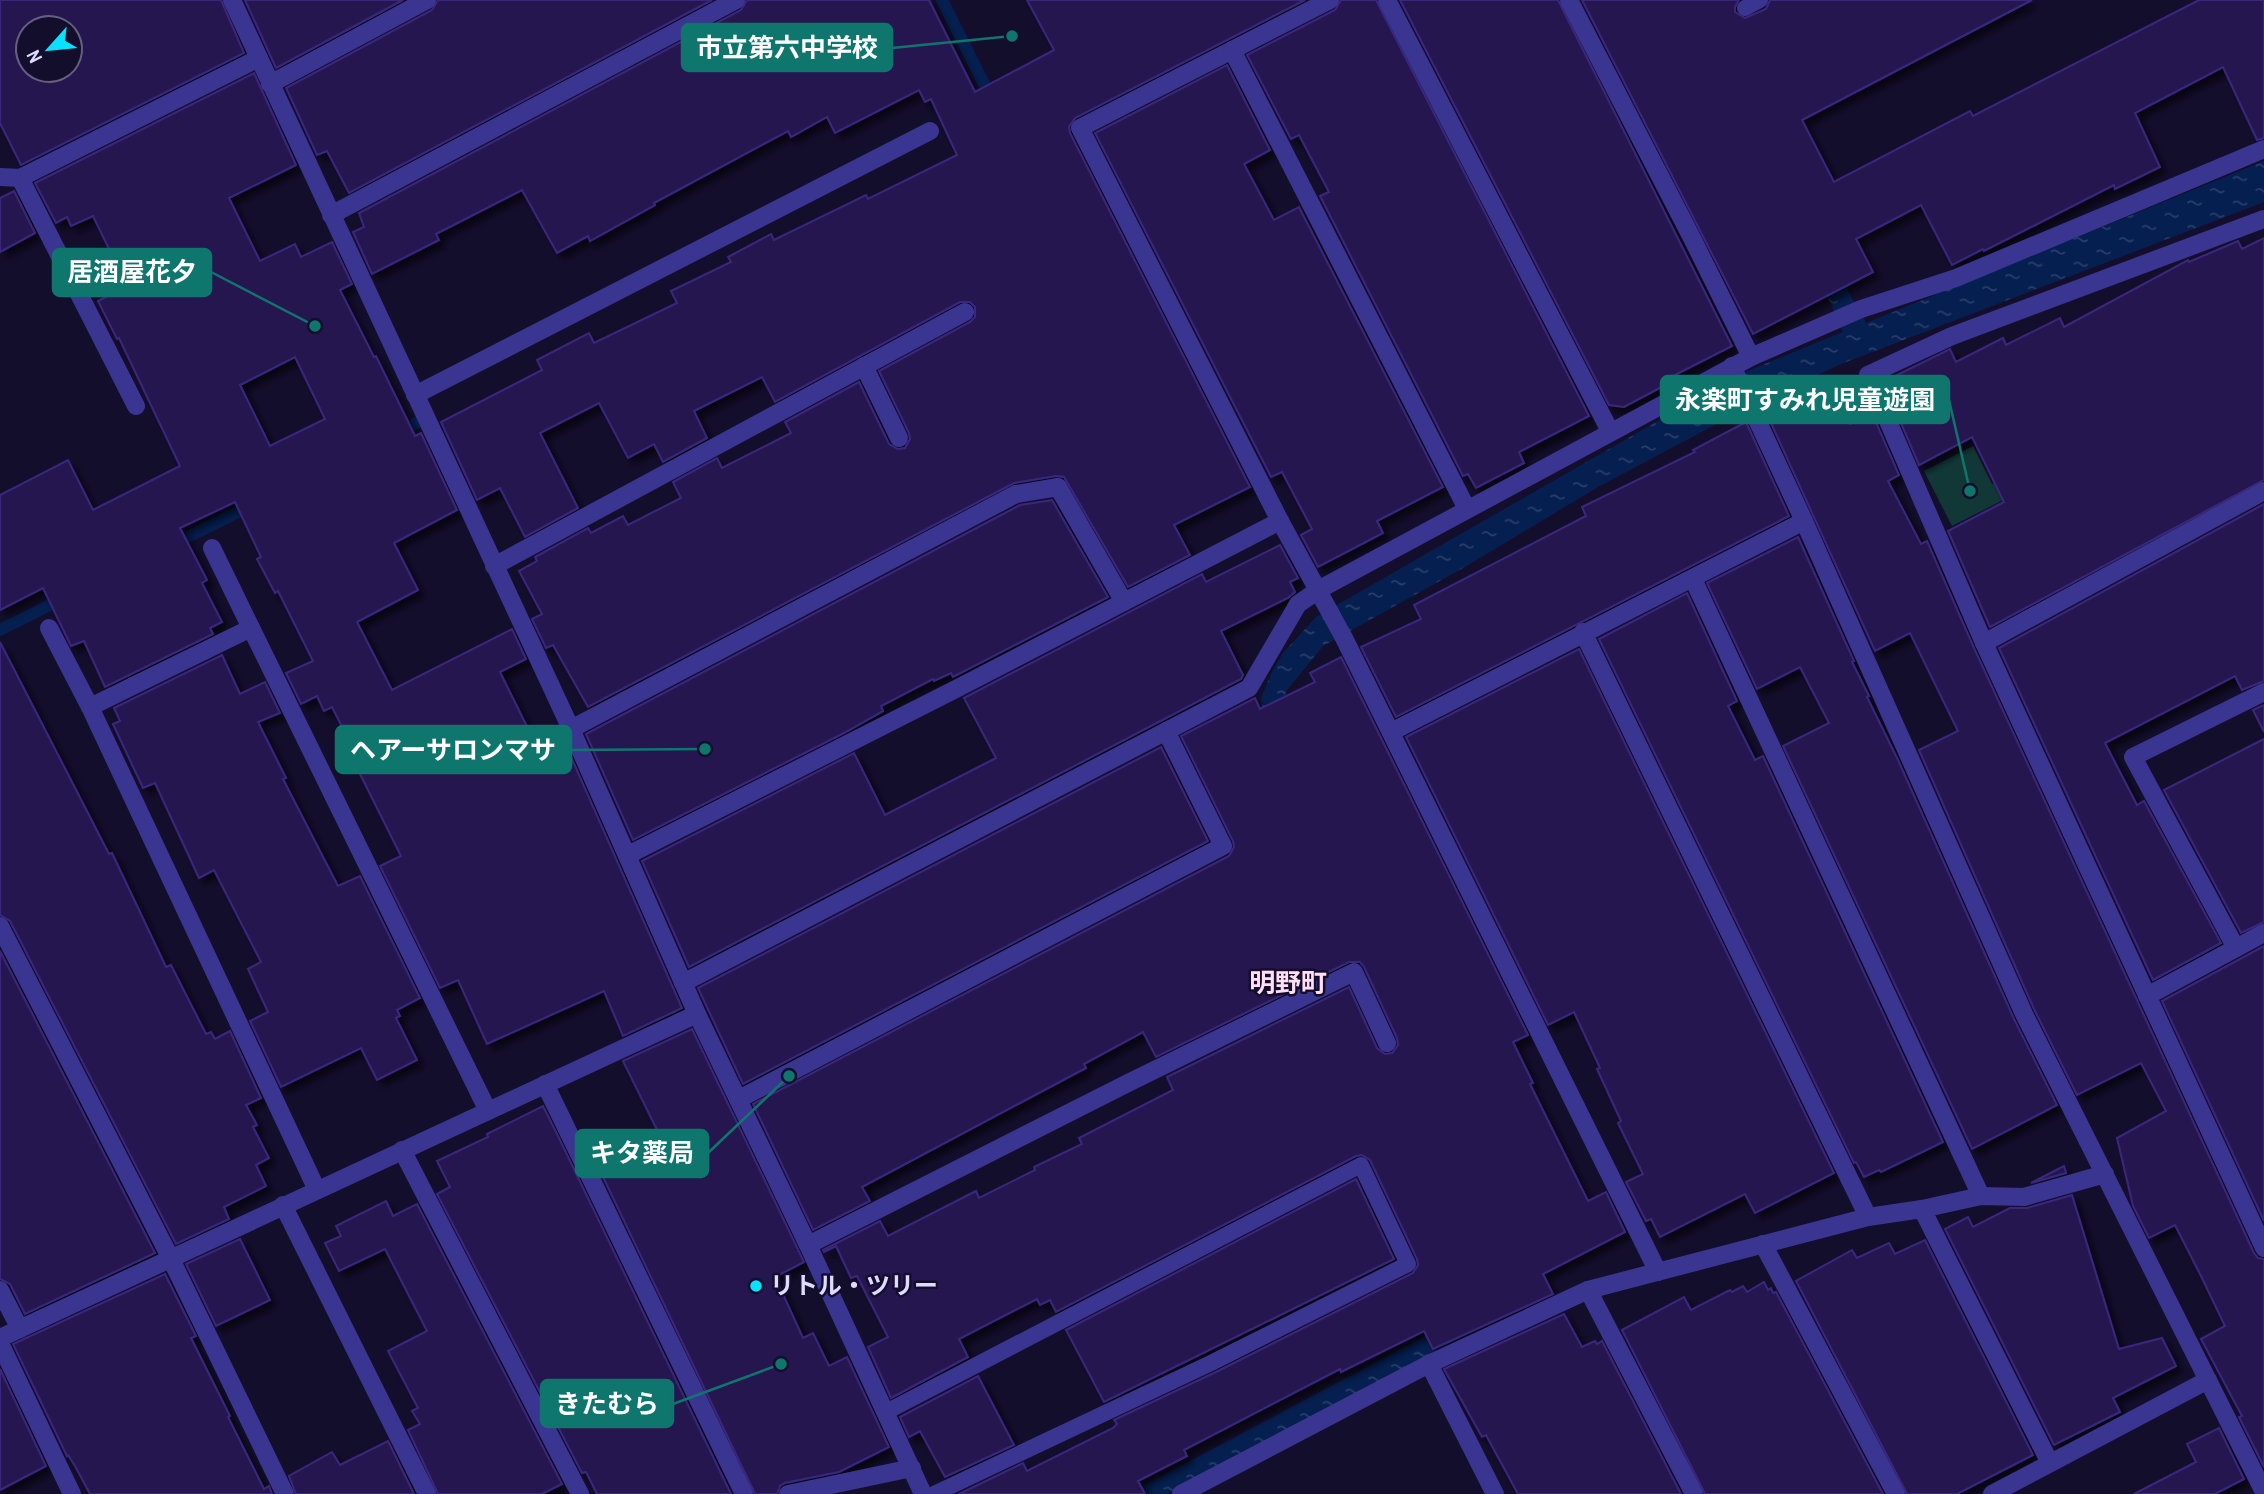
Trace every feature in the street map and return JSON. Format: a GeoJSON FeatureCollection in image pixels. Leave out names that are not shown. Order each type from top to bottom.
{"type":"FeatureCollection","features":[{"type":"Feature","properties":{"kind":"street"},"geometry":{"type":"LineString","coordinates":[[271,84],[427,0]]}},
{"type":"Feature","properties":{"kind":"street"},"geometry":{"type":"LineString","coordinates":[[331,215],[736,0]]}},
{"type":"Feature","properties":{"kind":"street"},"geometry":{"type":"LineString","coordinates":[[1330,0],[1080,128],[1280,521],[1320,589],[1658,1272]]}},
{"type":"Feature","properties":{"kind":"street"},"geometry":{"type":"LineString","coordinates":[[1387,0],[1609,431]]}},
{"type":"Feature","properties":{"kind":"street"},"geometry":{"type":"LineString","coordinates":[[1569,0],[1751,357]]}},
{"type":"Feature","properties":{"kind":"street"},"geometry":{"type":"LineString","coordinates":[[237,2],[259,58],[628,855],[697,1014],[923,1494]]}},
{"type":"Feature","properties":{"kind":"street"},"geometry":{"type":"LineString","coordinates":[[1233,50],[1467,509]]}},
{"type":"Feature","properties":{"kind":"street"},"geometry":{"type":"LineString","coordinates":[[0,177],[20,178],[259,58]]}},
{"type":"Feature","properties":{"kind":"street"},"geometry":{"type":"LineString","coordinates":[[415,395],[930,131]]}},
{"type":"Feature","properties":{"kind":"street"},"geometry":{"type":"LineString","coordinates":[[683,983],[1249,688],[1298,604],[1320,589],[1609,431],[1734,370],[1751,357],[1861,309],[1956,278],[2264,149]]}},
{"type":"Feature","properties":{"kind":"street"},"geometry":{"type":"LineString","coordinates":[[20,178],[136,406]]}},
{"type":"Feature","properties":{"kind":"street"},"geometry":{"type":"LineString","coordinates":[[2264,219],[1952,336],[1868,375],[1984,643],[2264,1248]]}},
{"type":"Feature","properties":{"kind":"street"},"geometry":{"type":"LineString","coordinates":[[494,566],[965,312]]}},
{"type":"Feature","properties":{"kind":"street"},"geometry":{"type":"LineString","coordinates":[[864,366],[899,438]]}},
{"type":"Feature","properties":{"kind":"street"},"geometry":{"type":"LineString","coordinates":[[1734,370],[2024,1014],[2264,1492]]}},
{"type":"Feature","properties":{"kind":"street"},"geometry":{"type":"LineString","coordinates":[[570,729],[1016,494],[1058,487],[1124,602]]}},
{"type":"Feature","properties":{"kind":"street"},"geometry":{"type":"LineString","coordinates":[[1984,643],[2264,491]]}},
{"type":"Feature","properties":{"kind":"street"},"geometry":{"type":"LineString","coordinates":[[628,855],[1280,521]]}},
{"type":"Feature","properties":{"kind":"street"},"geometry":{"type":"LineString","coordinates":[[1391,732],[1804,521]]}},
{"type":"Feature","properties":{"kind":"street"},"geometry":{"type":"LineString","coordinates":[[212,548],[488,1111]]}},
{"type":"Feature","properties":{"kind":"street"},"geometry":{"type":"LineString","coordinates":[[1693,579],[1981,1196]]}},
{"type":"Feature","properties":{"kind":"street"},"geometry":{"type":"LineString","coordinates":[[49,628],[90,707],[317,1190]]}},
{"type":"Feature","properties":{"kind":"street"},"geometry":{"type":"LineString","coordinates":[[90,707],[251,628]]}},
{"type":"Feature","properties":{"kind":"street"},"geometry":{"type":"LineString","coordinates":[[1583,632],[1868,1217]]}},
{"type":"Feature","properties":{"kind":"street"},"geometry":{"type":"LineString","coordinates":[[2236,948],[2133,757],[2264,692]]}},
{"type":"Feature","properties":{"kind":"street"},"geometry":{"type":"LineString","coordinates":[[738,1099],[1223,846],[1166,731]]}},
{"type":"Feature","properties":{"kind":"street"},"geometry":{"type":"LineString","coordinates":[[0,926],[170,1257],[285,1494]]}},
{"type":"Feature","properties":{"kind":"street"},"geometry":{"type":"LineString","coordinates":[[2147,996],[2264,933]]}},
{"type":"Feature","properties":{"kind":"street"},"geometry":{"type":"LineString","coordinates":[[808,1245],[1354,972],[1387,1043]]}},
{"type":"Feature","properties":{"kind":"street"},"geometry":{"type":"LineString","coordinates":[[72,1494],[0,1341],[170,1257],[697,1014]]}},
{"type":"Feature","properties":{"kind":"street"},"geometry":{"type":"LineString","coordinates":[[545,1084],[744,1494]]}},
{"type":"Feature","properties":{"kind":"street"},"geometry":{"type":"LineString","coordinates":[[402,1150],[580,1494]]}},
{"type":"Feature","properties":{"kind":"street"},"geometry":{"type":"LineString","coordinates":[[1181,1494],[1429,1364],[1588,1290],[1868,1217],[1981,1196],[2024,1197],[2105,1174]]}},
{"type":"Feature","properties":{"kind":"street"},"geometry":{"type":"LineString","coordinates":[[283,1205],[427,1494]]}},
{"type":"Feature","properties":{"kind":"street"},"geometry":{"type":"LineString","coordinates":[[1922,1209],[2050,1463]]}},
{"type":"Feature","properties":{"kind":"street"},"geometry":{"type":"LineString","coordinates":[[1763,1244],[1896,1494]]}},
{"type":"Feature","properties":{"kind":"street"},"geometry":{"type":"LineString","coordinates":[[0,1290],[20,1329]]}},
{"type":"Feature","properties":{"kind":"street"},"geometry":{"type":"LineString","coordinates":[[1588,1290],[1694,1494]]}},
{"type":"Feature","properties":{"kind":"street"},"geometry":{"type":"LineString","coordinates":[[1429,1364],[1495,1494]]}},
{"type":"Feature","properties":{"kind":"street"},"geometry":{"type":"LineString","coordinates":[[1992,1494],[2208,1380]]}},
{"type":"Feature","properties":{"kind":"street"},"geometry":{"type":"LineString","coordinates":[[788,1494],[912,1468]]}},
{"type":"Feature","properties":{"kind":"lane"},"geometry":{"type":"LineString","coordinates":[[1745,8],[1760,0]]}},
{"type":"Feature","properties":{"kind":"lane"},"geometry":{"type":"LineString","coordinates":[[886,1412],[1362,1165],[1408,1264],[1211,1363],[934,1494]]}},
{"type":"Feature","properties":{"kind":"green space"},"geometry":{"type":"Polygon","coordinates":[[[1973,446],[1992,484],[2000,481],[2009,497],[1952,526],[1924,471],[1973,446]]]}},
{"type":"Feature","properties":{"kind":"water"},"geometry":{"type":"Polygon","coordinates":[[[1675,0],[1794,195],[1866,323],[2264,161],[2264,202],[1841,364],[1739,412],[1598,487],[1463,568],[1323,646],[1287,690],[1280,709],[1521,1305],[1167,1494],[1128,1494],[1514,1289],[1264,721],[1261,698],[1283,653],[1316,617],[1726,382],[1843,332],[1675,0]]]}},
{"type":"Feature","properties":{"kind":"building"},"geometry":{"type":"Polygon","coordinates":[[[0,0],[221,0],[244,53],[21,165],[0,123],[0,0]]]}},
{"type":"Feature","properties":{"kind":"building"},"geometry":{"type":"Polygon","coordinates":[[[245,0],[403,0],[276,68],[245,0]]]}},
{"type":"Feature","properties":{"kind":"building"},"geometry":{"type":"Polygon","coordinates":[[[438,0],[712,0],[349,193],[327,151],[317,155],[286,88],[432,10],[438,0]]]}},
{"type":"Feature","properties":{"kind":"building"},"geometry":{"type":"Polygon","coordinates":[[[747,0],[929,0],[975,92],[1054,50],[1027,0],[1305,0],[1075,118],[1069,127],[1250,487],[1174,525],[1190,555],[1128,587],[1064,477],[1014,483],[588,707],[553,645],[546,648],[532,619],[542,614],[519,571],[537,561],[535,557],[588,528],[591,533],[623,516],[628,525],[681,498],[673,482],[717,458],[722,468],[791,433],[785,422],[859,382],[889,444],[898,449],[905,448],[910,439],[909,433],[879,371],[970,322],[975,317],[975,307],[970,302],[960,302],[775,402],[762,377],[694,411],[707,438],[663,462],[654,444],[628,458],[599,403],[540,433],[578,508],[525,537],[500,488],[477,500],[441,422],[542,370],[537,360],[589,333],[594,343],[677,303],[671,291],[731,262],[728,257],[771,234],[774,240],[866,195],[868,199],[957,155],[931,99],[925,102],[919,90],[835,133],[827,117],[791,137],[788,131],[654,203],[655,205],[590,241],[588,236],[557,253],[522,190],[436,234],[439,240],[372,274],[353,232],[364,227],[359,213],[741,10],[747,0]]]}},
{"type":"Feature","properties":{"kind":"building"},"geometry":{"type":"Polygon","coordinates":[[[1341,0],[1376,0],[1589,416],[1519,452],[1524,463],[1476,488],[1468,474],[1463,476],[1320,196],[1329,192],[1299,135],[1291,139],[1247,55],[1335,10],[1341,0]]]}},
{"type":"Feature","properties":{"kind":"building"},"geometry":{"type":"Polygon","coordinates":[[[1400,0],[1558,0],[1732,346],[1671,377],[1673,381],[1624,407],[1609,405],[1400,0]]]}},
{"type":"Feature","properties":{"kind":"building"},"geometry":{"type":"Polygon","coordinates":[[[1582,0],[1739,0],[1735,12],[1745,18],[1766,9],[1770,0],[2032,0],[1802,120],[1834,182],[1970,111],[1973,116],[2199,0],[2264,0],[2264,138],[2257,140],[2223,67],[2135,113],[2160,167],[2115,189],[2114,185],[1952,265],[1921,205],[1856,239],[1873,272],[1753,334],[1582,0]]]}},
{"type":"Feature","properties":{"kind":"building"},"geometry":{"type":"Polygon","coordinates":[[[1227,65],[1270,150],[1244,164],[1274,220],[1299,207],[1443,487],[1377,521],[1383,533],[1318,567],[1301,535],[1312,529],[1282,472],[1271,477],[1095,133],[1227,65]]]}},
{"type":"Feature","properties":{"kind":"building"},"geometry":{"type":"Polygon","coordinates":[[[254,73],[296,165],[229,198],[260,261],[295,244],[301,257],[332,242],[352,284],[340,290],[415,436],[421,433],[457,510],[394,543],[418,590],[357,622],[392,690],[512,629],[526,659],[500,672],[540,753],[564,741],[682,1008],[623,1036],[604,991],[487,1044],[458,980],[440,988],[380,866],[401,856],[355,764],[360,762],[332,707],[324,711],[317,696],[301,704],[286,673],[313,661],[278,591],[275,593],[257,559],[261,557],[235,502],[180,528],[207,580],[202,583],[222,622],[210,628],[213,634],[105,687],[84,641],[71,646],[43,588],[0,610],[0,495],[68,460],[93,510],[180,466],[119,338],[117,339],[98,301],[127,286],[93,216],[71,226],[67,217],[56,223],[35,183],[254,73]],[[295,357],[240,385],[270,446],[325,419],[295,357]]]}},
{"type":"Feature","properties":{"kind":"building"},"geometry":{"type":"Polygon","coordinates":[[[14,191],[35,233],[0,252],[0,198],[14,191]]]}},
{"type":"Feature","properties":{"kind":"building"},"geometry":{"type":"Polygon","coordinates":[[[2264,238],[2264,480],[1990,627],[1948,531],[2004,502],[1972,437],[1919,465],[1892,402],[1906,396],[1895,376],[1950,349],[1956,362],[2003,338],[2006,345],[2060,318],[2064,327],[2188,260],[2189,262],[2238,241],[2242,249],[2264,238]]]}},
{"type":"Feature","properties":{"kind":"building"},"geometry":{"type":"Polygon","coordinates":[[[1830,384],[1850,424],[1872,413],[1899,475],[1888,481],[1921,544],[1927,541],[2254,1253],[2258,1258],[2264,1259],[2264,1467],[2239,1417],[2242,1416],[2201,1339],[2225,1326],[2202,1278],[2175,1225],[2149,1238],[2133,1206],[2117,1138],[2166,1111],[2141,1063],[2077,1095],[2034,1009],[1919,750],[1958,731],[1910,633],[1875,651],[1766,412],[1816,386],[1818,390],[1830,384]]]}},
{"type":"Feature","properties":{"kind":"building"},"geometry":{"type":"Polygon","coordinates":[[[1746,422],[1789,516],[1396,717],[1361,647],[1421,619],[1414,605],[1586,516],[1582,507],[1695,452],[1693,450],[1746,422]]]}},
{"type":"Feature","properties":{"kind":"building"},"geometry":{"type":"Polygon","coordinates":[[[1052,500],[1108,597],[953,677],[951,673],[934,681],[933,679],[881,706],[883,711],[844,733],[633,840],[586,734],[1020,505],[1052,500]]]}},
{"type":"Feature","properties":{"kind":"building"},"geometry":{"type":"Polygon","coordinates":[[[2264,504],[2264,681],[2242,690],[2235,676],[2105,743],[2137,805],[2144,801],[2221,943],[2153,980],[1999,648],[2264,504]]]}},
{"type":"Feature","properties":{"kind":"building"},"geometry":{"type":"Polygon","coordinates":[[[1798,537],[1854,661],[1852,662],[1869,696],[1867,697],[2014,1019],[2057,1105],[1972,1149],[1783,746],[1829,723],[1800,667],[1757,689],[1707,583],[1798,537]]]}},
{"type":"Feature","properties":{"kind":"building"},"geometry":{"type":"Polygon","coordinates":[[[1280,545],[1298,578],[1290,582],[1295,592],[1221,631],[1243,675],[1241,679],[689,967],[642,861],[854,753],[885,815],[996,758],[964,698],[1202,574],[1206,582],[1280,545]]]}},
{"type":"Feature","properties":{"kind":"building"},"geometry":{"type":"Polygon","coordinates":[[[1687,593],[1737,701],[1728,706],[1755,760],[1763,756],[1943,1142],[1881,1172],[1879,1170],[1864,1177],[1856,1162],[1854,1163],[1599,639],[1687,593]]]}},
{"type":"Feature","properties":{"kind":"building"},"geometry":{"type":"Polygon","coordinates":[[[0,642],[109,854],[112,853],[166,967],[171,965],[206,1034],[211,1032],[215,1039],[230,1031],[261,1098],[246,1105],[257,1125],[253,1127],[269,1158],[256,1165],[266,1186],[224,1207],[229,1219],[176,1244],[10,921],[0,915],[0,642]]]}},
{"type":"Feature","properties":{"kind":"building"},"geometry":{"type":"Polygon","coordinates":[[[1579,649],[1834,1173],[1755,1213],[1745,1194],[1660,1237],[1651,1219],[1646,1221],[1626,1182],[1643,1174],[1618,1123],[1621,1121],[1597,1069],[1600,1068],[1574,1012],[1548,1025],[1406,737],[1579,649]]]}},
{"type":"Feature","properties":{"kind":"building"},"geometry":{"type":"Polygon","coordinates":[[[222,655],[240,694],[265,682],[280,713],[258,722],[286,778],[283,779],[338,886],[360,876],[420,998],[397,1010],[400,1016],[396,1018],[417,1060],[377,1080],[361,1048],[281,1087],[250,1021],[268,1012],[248,969],[261,962],[214,870],[199,878],[155,783],[143,788],[113,724],[120,721],[114,708],[222,655]]]}},
{"type":"Feature","properties":{"kind":"building"},"geometry":{"type":"Polygon","coordinates":[[[1341,657],[1528,1035],[1513,1042],[1533,1083],[1530,1084],[1588,1201],[1606,1192],[1625,1232],[1543,1274],[1553,1294],[1433,1349],[1424,1331],[1341,1372],[1340,1369],[1184,1450],[1187,1456],[1138,1481],[1145,1494],[959,1494],[1023,1463],[1027,1471],[1113,1428],[1117,1424],[1114,1420],[1413,1273],[1418,1265],[1417,1259],[1370,1160],[1362,1155],[1356,1156],[1056,1312],[1050,1300],[1040,1305],[1037,1299],[959,1339],[968,1357],[891,1398],[868,1347],[888,1337],[857,1276],[851,1278],[836,1246],[824,1252],[823,1250],[880,1221],[888,1236],[976,1191],[979,1198],[1035,1170],[1034,1167],[1082,1144],[1079,1138],[1173,1090],[1167,1077],[1349,987],[1377,1048],[1385,1054],[1392,1053],[1398,1045],[1397,1038],[1364,967],[1360,962],[1349,962],[1156,1057],[1143,1032],[1084,1064],[1086,1068],[862,1187],[870,1201],[813,1230],[753,1104],[1229,856],[1234,847],[1233,841],[1181,736],[1255,698],[1260,709],[1315,682],[1310,673],[1341,657]]]}},
{"type":"Feature","properties":{"kind":"building"},"geometry":{"type":"Polygon","coordinates":[[[2264,705],[2264,732],[2253,710],[2264,705]]]}},
{"type":"Feature","properties":{"kind":"building"},"geometry":{"type":"Polygon","coordinates":[[[2264,739],[2264,922],[2241,933],[2164,790],[2264,739]]]}},
{"type":"Feature","properties":{"kind":"building"},"geometry":{"type":"Polygon","coordinates":[[[1161,747],[1208,841],[743,1084],[698,988],[1161,747]]]}},
{"type":"Feature","properties":{"kind":"building"},"geometry":{"type":"Polygon","coordinates":[[[2264,946],[2264,1221],[2162,1001],[2264,946]]]}},
{"type":"Feature","properties":{"kind":"building"},"geometry":{"type":"Polygon","coordinates":[[[0,951],[155,1253],[25,1314],[10,1284],[0,1279],[0,951]]]}},
{"type":"Feature","properties":{"kind":"building"},"geometry":{"type":"Polygon","coordinates":[[[692,1029],[804,1262],[775,1277],[803,1338],[813,1333],[829,1366],[847,1357],[889,1447],[839,1472],[785,1483],[780,1486],[777,1494],[755,1494],[603,1177],[665,1146],[623,1061],[692,1029]]]}},
{"type":"Feature","properties":{"kind":"building"},"geometry":{"type":"Polygon","coordinates":[[[543,1106],[731,1494],[597,1494],[586,1472],[582,1473],[437,1194],[450,1187],[437,1161],[488,1137],[487,1134],[543,1106]]]}},
{"type":"Feature","properties":{"kind":"building"},"geometry":{"type":"Polygon","coordinates":[[[2064,1166],[2066,1173],[2031,1183],[2064,1166]]]}},
{"type":"Feature","properties":{"kind":"building"},"geometry":{"type":"Polygon","coordinates":[[[1356,1179],[1394,1259],[1104,1402],[1066,1330],[1356,1179]]]}},
{"type":"Feature","properties":{"kind":"building"},"geometry":{"type":"Polygon","coordinates":[[[2072,1195],[2119,1349],[2162,1338],[2176,1366],[2113,1398],[2120,1412],[2054,1445],[1945,1229],[1968,1217],[1973,1227],[2010,1208],[2027,1208],[2072,1195]]]}},
{"type":"Feature","properties":{"kind":"building"},"geometry":{"type":"Polygon","coordinates":[[[386,1201],[393,1216],[417,1204],[562,1484],[542,1494],[438,1494],[408,1430],[420,1424],[412,1411],[418,1408],[388,1351],[427,1331],[385,1249],[339,1271],[325,1243],[341,1236],[336,1226],[386,1201]]]}},
{"type":"Feature","properties":{"kind":"building"},"geometry":{"type":"Polygon","coordinates":[[[240,1239],[270,1300],[216,1326],[186,1264],[240,1239]]]}},
{"type":"Feature","properties":{"kind":"building"},"geometry":{"type":"Polygon","coordinates":[[[1925,1240],[2033,1455],[1957,1494],[1907,1494],[1796,1281],[1852,1250],[1857,1258],[1889,1243],[1895,1254],[1925,1240]]]}},
{"type":"Feature","properties":{"kind":"building"},"geometry":{"type":"Polygon","coordinates":[[[165,1274],[196,1336],[191,1338],[230,1416],[228,1417],[264,1489],[269,1486],[272,1494],[90,1494],[67,1456],[13,1344],[165,1274]]]}},
{"type":"Feature","properties":{"kind":"building"},"geometry":{"type":"Polygon","coordinates":[[[1764,1282],[1768,1290],[1771,1288],[1773,1293],[1776,1292],[1883,1494],[1705,1494],[1622,1330],[1684,1297],[1691,1310],[1730,1290],[1732,1292],[1743,1286],[1747,1292],[1764,1282]]]}},
{"type":"Feature","properties":{"kind":"building"},"geometry":{"type":"Polygon","coordinates":[[[1564,1314],[1582,1347],[1602,1341],[1681,1494],[1518,1494],[1486,1435],[1482,1437],[1444,1369],[1564,1314]]]}},
{"type":"Feature","properties":{"kind":"building"},"geometry":{"type":"Polygon","coordinates":[[[0,1369],[46,1466],[0,1490],[0,1369]]]}},
{"type":"Feature","properties":{"kind":"building"},"geometry":{"type":"Polygon","coordinates":[[[978,1376],[1014,1445],[945,1477],[920,1431],[909,1437],[900,1417],[978,1376]]]}},
{"type":"Feature","properties":{"kind":"building"},"geometry":{"type":"Polygon","coordinates":[[[2219,1428],[2244,1479],[2215,1494],[2134,1494],[2196,1462],[2187,1444],[2219,1428]]]}},
{"type":"Feature","properties":{"kind":"building"},"geometry":{"type":"Polygon","coordinates":[[[388,1441],[414,1494],[296,1494],[289,1476],[332,1452],[340,1465],[388,1441]]]}},
{"type":"Feature","properties":{"kind":"waterway"},"geometry":{"type":"LineString","coordinates":[[942,0],[992,100]]}},
{"type":"Feature","properties":{"kind":"waterway"},"geometry":{"type":"LineString","coordinates":[[395,434],[426,418]]}},
{"type":"Feature","properties":{"kind":"waterway"},"geometry":{"type":"LineString","coordinates":[[173,544],[254,504]]}},
{"type":"Feature","properties":{"kind":"waterway"},"geometry":{"type":"LineString","coordinates":[[0,630],[66,597]]}},
{"type":"Feature","properties":{"kind":"place","name":"市立第六中学校"},"geometry":{"type":"Point","coordinates":[1012,36]}},
{"type":"Feature","properties":{"kind":"place","name":"居酒屋花夕"},"geometry":{"type":"Point","coordinates":[315,326]}},
{"type":"Feature","properties":{"kind":"place","name":"永楽町すみれ児童遊園"},"geometry":{"type":"Point","coordinates":[1970,491]}},
{"type":"Feature","properties":{"kind":"place","name":"ヘアーサロンマサ"},"geometry":{"type":"Point","coordinates":[705,749]}},
{"type":"Feature","properties":{"kind":"place","name":"キタ薬局"},"geometry":{"type":"Point","coordinates":[789,1076]}},
{"type":"Feature","properties":{"kind":"place","name":"リトル・ツリー"},"geometry":{"type":"Point","coordinates":[756,1286]}},
{"type":"Feature","properties":{"kind":"place","name":"きたむら"},"geometry":{"type":"Point","coordinates":[781,1364]}},
{"type":"Feature","properties":{"kind":"district","name":"明野町"},"geometry":{"type":"Point","coordinates":[1288,983]}}]}
